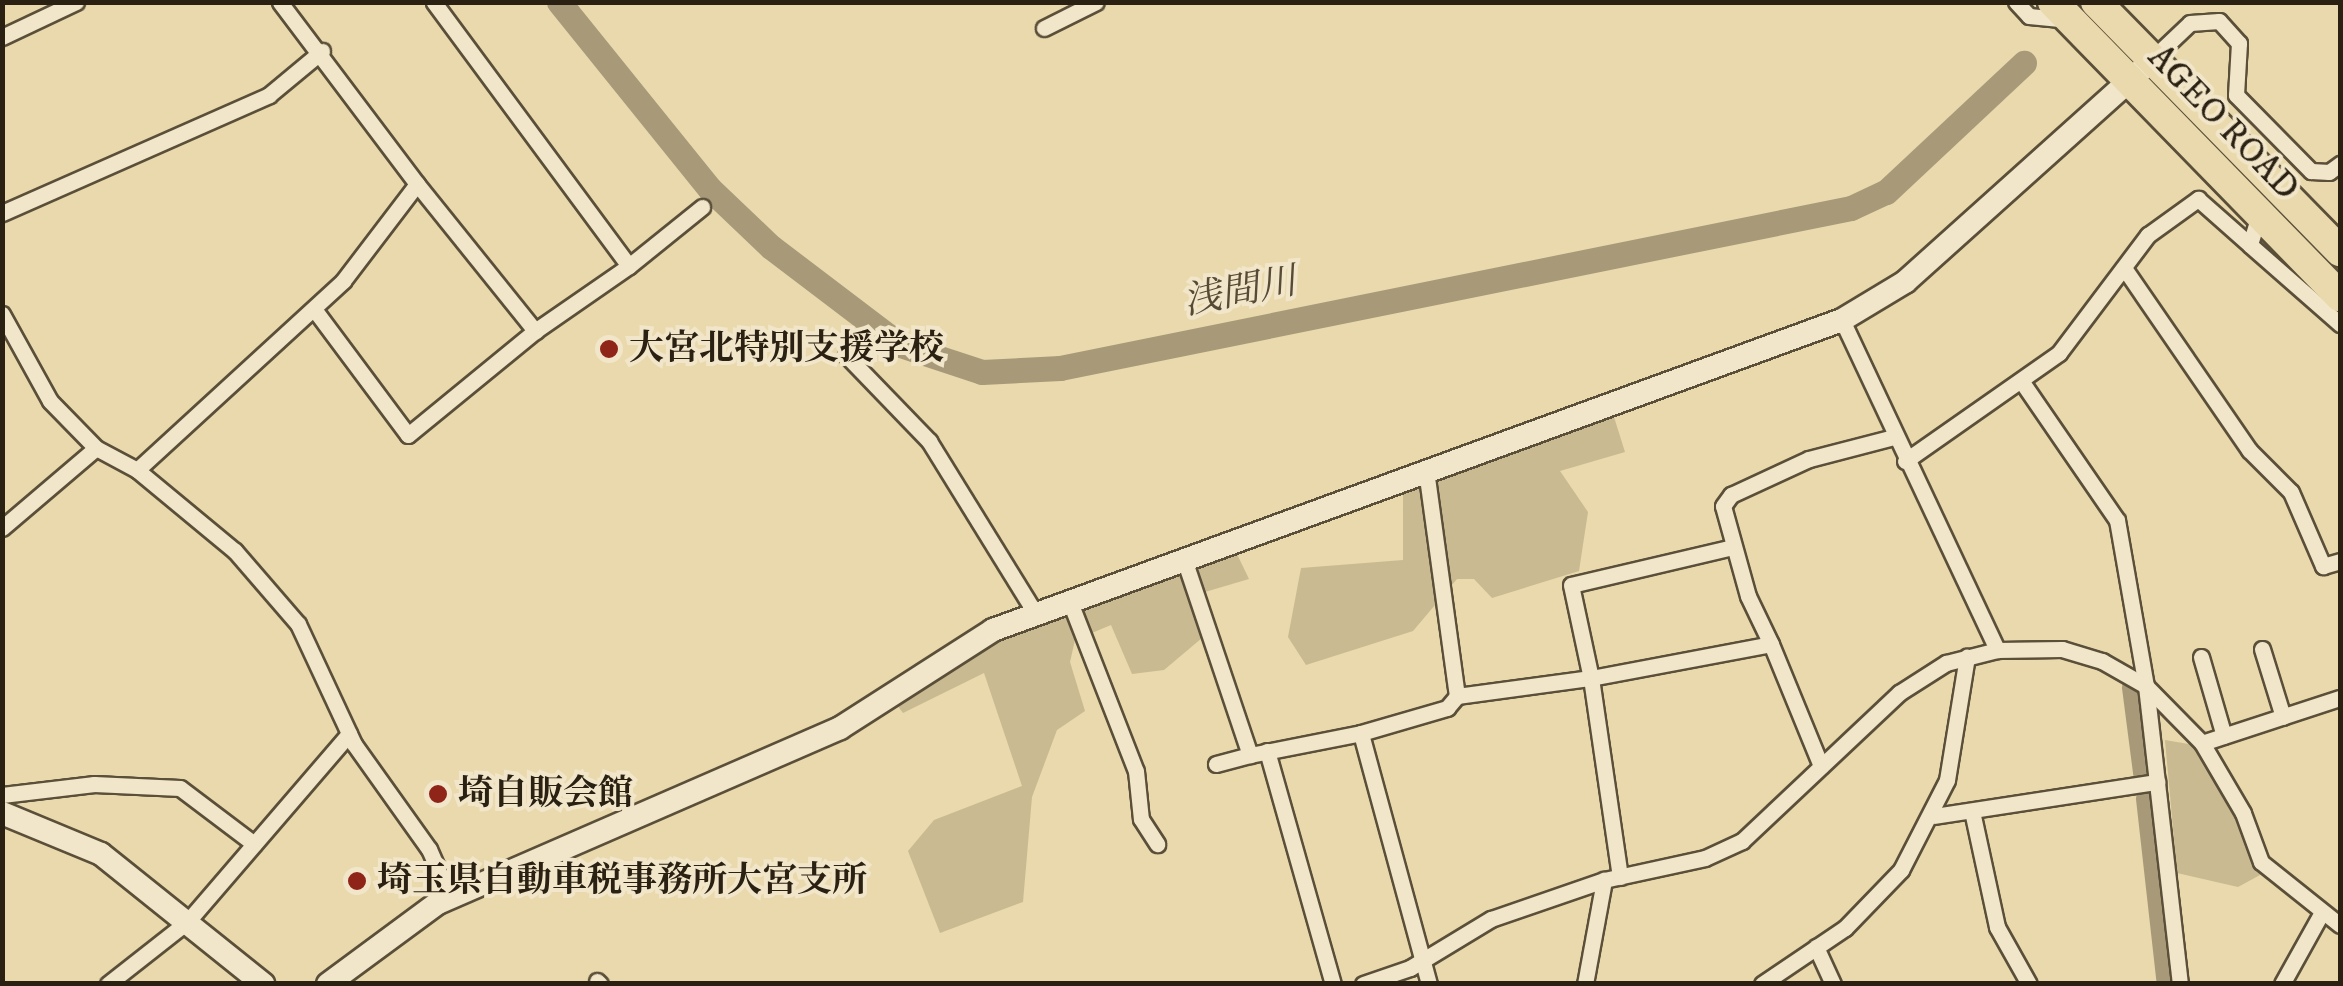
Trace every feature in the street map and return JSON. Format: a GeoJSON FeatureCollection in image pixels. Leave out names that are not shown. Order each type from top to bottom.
{"type":"FeatureCollection","features":[{"type":"Feature","properties":{"kind":"highway","name":"AGEO ROAD"},"geometry":{"type":"LineString","coordinates":[[2096,2],[2140,71],[2259,215],[2340,296]]}},
{"type":"Feature","properties":{"kind":"highway","name":"AGEO ROAD"},"geometry":{"type":"LineString","coordinates":[[2061,11],[2328,225],[2340,251]]}},
{"type":"Feature","properties":{"kind":"street"},"geometry":{"type":"LineString","coordinates":[[2,37],[76,2]]}},
{"type":"Feature","properties":{"kind":"street"},"geometry":{"type":"LineString","coordinates":[[280,2],[322,51],[418,184],[535,331]]}},
{"type":"Feature","properties":{"kind":"street"},"geometry":{"type":"LineString","coordinates":[[434,2],[629,266]]}},
{"type":"Feature","properties":{"kind":"street"},"geometry":{"type":"LineString","coordinates":[[1044,28],[1096,2]]}},
{"type":"Feature","properties":{"kind":"street"},"geometry":{"type":"LineString","coordinates":[[2016,2],[2029,16],[2061,11]]}},
{"type":"Feature","properties":{"kind":"street"},"geometry":{"type":"LineString","coordinates":[[328,984],[450,897],[840,728],[964,645],[1036,614],[1842,320],[1905,282],[2190,23],[2219,21],[2239,43],[2236,95],[2311,171],[2340,164]]}},
{"type":"Feature","properties":{"kind":"street"},"geometry":{"type":"LineString","coordinates":[[2,213],[269,95],[322,51]]}},
{"type":"Feature","properties":{"kind":"street"},"geometry":{"type":"LineString","coordinates":[[137,470],[314,309],[418,184]]}},
{"type":"Feature","properties":{"kind":"street"},"geometry":{"type":"LineString","coordinates":[[1905,462],[2060,353],[2148,235],[2198,199],[2340,324]]}},
{"type":"Feature","properties":{"kind":"street"},"geometry":{"type":"LineString","coordinates":[[314,309],[408,435],[535,331],[629,266],[702,207]]}},
{"type":"Feature","properties":{"kind":"street"},"geometry":{"type":"LineString","coordinates":[[2250,245],[2259,215]]}},
{"type":"Feature","properties":{"kind":"street"},"geometry":{"type":"LineString","coordinates":[[2124,268],[2250,450],[2291,492],[2323,566],[2340,561]]}},
{"type":"Feature","properties":{"kind":"street"},"geometry":{"type":"LineString","coordinates":[[2,314],[50,401],[96,448],[137,470],[235,551],[298,624],[349,734],[429,849],[450,897]]}},
{"type":"Feature","properties":{"kind":"street"},"geometry":{"type":"LineString","coordinates":[[1842,320],[1905,462],[1997,650]]}},
{"type":"Feature","properties":{"kind":"street"},"geometry":{"type":"LineString","coordinates":[[846,354],[929,441],[1036,614]]}},
{"type":"Feature","properties":{"kind":"street"},"geometry":{"type":"LineString","coordinates":[[2022,382],[2117,520],[2146,686],[2180,984]]}},
{"type":"Feature","properties":{"kind":"street"},"geometry":{"type":"LineString","coordinates":[[1821,766],[1734,547],[1724,506],[1731,495],[1810,458],[1894,438]]}},
{"type":"Feature","properties":{"kind":"street"},"geometry":{"type":"LineString","coordinates":[[2,528],[96,448]]}},
{"type":"Feature","properties":{"kind":"street"},"geometry":{"type":"LineString","coordinates":[[1426,470],[1457,696]]}},
{"type":"Feature","properties":{"kind":"street"},"geometry":{"type":"LineString","coordinates":[[1584,984],[1612,879],[1591,678],[1571,585],[1734,547]]}},
{"type":"Feature","properties":{"kind":"street"},"geometry":{"type":"LineString","coordinates":[[1185,562],[1250,755]]}},
{"type":"Feature","properties":{"kind":"street"},"geometry":{"type":"LineString","coordinates":[[1070,602],[1108,685],[1136,772],[1140,818],[1157,844]]}},
{"type":"Feature","properties":{"kind":"street"},"geometry":{"type":"LineString","coordinates":[[1216,764],[1361,733],[1446,708],[1457,696],[1591,678],[1771,644]]}},
{"type":"Feature","properties":{"kind":"street"},"geometry":{"type":"LineString","coordinates":[[1362,984],[1422,959],[1491,919],[1612,879],[1705,858],[1742,841],[1899,693],[1967,657],[1997,650],[2062,649],[2102,661],[2146,686],[2202,743],[2243,813],[2260,862],[2340,926]]}},
{"type":"Feature","properties":{"kind":"street"},"geometry":{"type":"LineString","coordinates":[[2262,649],[2283,718]]}},
{"type":"Feature","properties":{"kind":"street"},"geometry":{"type":"LineString","coordinates":[[1762,984],[1876,902],[1934,816],[1954,751],[1967,657]]}},
{"type":"Feature","properties":{"kind":"street"},"geometry":{"type":"LineString","coordinates":[[2201,658],[2224,736]]}},
{"type":"Feature","properties":{"kind":"street"},"geometry":{"type":"LineString","coordinates":[[2202,743],[2340,698]]}},
{"type":"Feature","properties":{"kind":"street"},"geometry":{"type":"LineString","coordinates":[[1361,733],[1428,984]]}},
{"type":"Feature","properties":{"kind":"street"},"geometry":{"type":"LineString","coordinates":[[108,984],[188,921],[349,734]]}},
{"type":"Feature","properties":{"kind":"street"},"geometry":{"type":"LineString","coordinates":[[1267,751],[1333,984]]}},
{"type":"Feature","properties":{"kind":"street"},"geometry":{"type":"LineString","coordinates":[[1934,816],[2157,782]]}},
{"type":"Feature","properties":{"kind":"street"},"geometry":{"type":"LineString","coordinates":[[2,795],[94,784],[180,788],[254,844]]}},
{"type":"Feature","properties":{"kind":"street"},"geometry":{"type":"LineString","coordinates":[[1972,811],[1996,928],[2029,984]]}},
{"type":"Feature","properties":{"kind":"street"},"geometry":{"type":"LineString","coordinates":[[2,813],[101,854],[262,984]]}},
{"type":"Feature","properties":{"kind":"street"},"geometry":{"type":"LineString","coordinates":[[2282,984],[2321,914]]}},
{"type":"Feature","properties":{"kind":"street"},"geometry":{"type":"LineString","coordinates":[[1816,948],[1833,984]]}},
{"type":"Feature","properties":{"kind":"shaded area"},"geometry":{"type":"Polygon","coordinates":[[[1614,417],[1625,452],[1560,471],[1588,512],[1579,571],[1492,598],[1474,579],[1457,579],[1413,631],[1306,665],[1288,637],[1301,568],[1403,560],[1403,491],[1451,468],[1614,417]]]}},
{"type":"Feature","properties":{"kind":"shaded area"},"geometry":{"type":"Polygon","coordinates":[[[1234,548],[1249,579],[1188,597],[1202,638],[1164,670],[1132,674],[1111,625],[1075,640],[1070,662],[1085,711],[1057,730],[1032,797],[1023,902],[940,933],[908,851],[934,820],[1022,786],[984,673],[903,713],[894,701],[992,640],[1234,548]]]}},
{"type":"Feature","properties":{"kind":"shaded area"},"geometry":{"type":"Polygon","coordinates":[[[2165,740],[2200,746],[2239,814],[2260,875],[2238,887],[2177,873],[2165,740]]]}},
{"type":"Feature","properties":{"kind":"waterway","name":"浅間川"},"geometry":{"type":"LineString","coordinates":[[559,2],[710,189],[771,247],[900,345],[982,372],[1060,368],[1851,208],[1886,192],[2024,63]]}},
{"type":"Feature","properties":{"kind":"waterway"},"geometry":{"type":"LineString","coordinates":[[2134,687],[2145,772]]}},
{"type":"Feature","properties":{"kind":"waterway"},"geometry":{"type":"LineString","coordinates":[[2148,798],[2169,984]]}},
{"type":"Feature","properties":{"kind":"place","name":"大宮北特別支援学校"},"geometry":{"type":"Point","coordinates":[609,349]}},
{"type":"Feature","properties":{"kind":"place","name":"埼自販会館"},"geometry":{"type":"Point","coordinates":[438,794]}},
{"type":"Feature","properties":{"kind":"place","name":"埼玉県自動車税事務所大宮支所"},"geometry":{"type":"Point","coordinates":[357,881]}}]}
